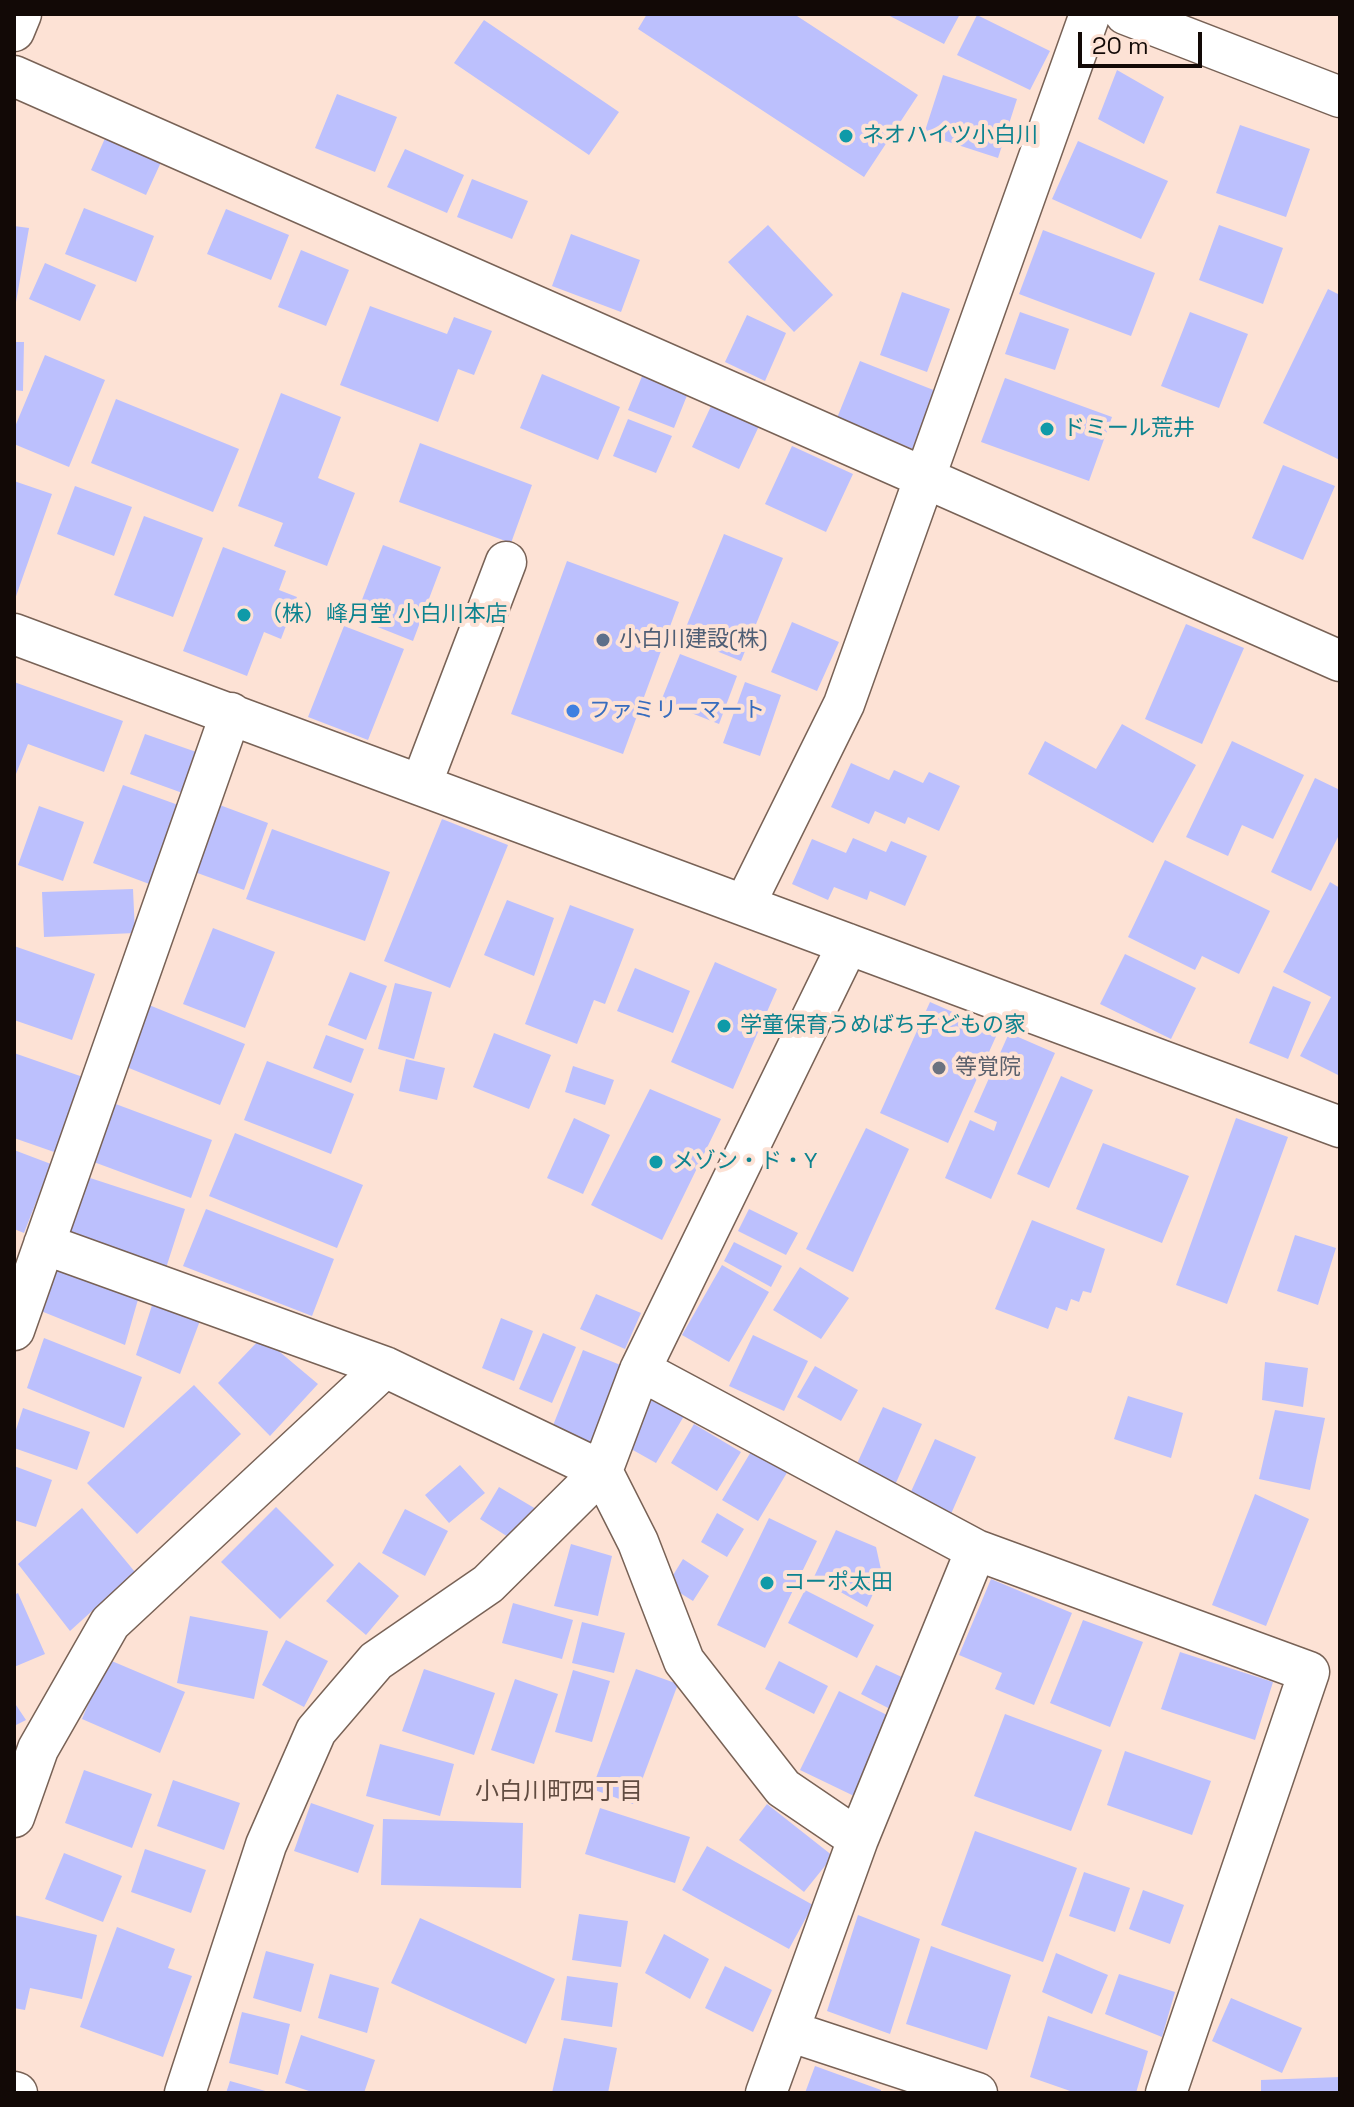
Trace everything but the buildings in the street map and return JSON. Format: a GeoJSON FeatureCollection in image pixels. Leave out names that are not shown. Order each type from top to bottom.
{"type":"FeatureCollection","features":[{"type":"Feature","properties":{"kind":"street"},"geometry":{"type":"LineString","coordinates":[[14,31],[21,14]]}},
{"type":"Feature","properties":{"kind":"street"},"geometry":{"type":"LineString","coordinates":[[745,904],[844,704],[1090,14]]}},
{"type":"Feature","properties":{"kind":"street"},"geometry":{"type":"LineString","coordinates":[[1125,14],[1340,97]]}},
{"type":"Feature","properties":{"kind":"street"},"geometry":{"type":"LineString","coordinates":[[14,76],[1340,661]]}},
{"type":"Feature","properties":{"kind":"street"},"geometry":{"type":"LineString","coordinates":[[421,785],[506,562]]}},
{"type":"Feature","properties":{"kind":"street"},"geometry":{"type":"LineString","coordinates":[[14,634],[1340,1127]]}},
{"type":"Feature","properties":{"kind":"street"},"geometry":{"type":"LineString","coordinates":[[14,1330],[231,713]]}},
{"type":"Feature","properties":{"kind":"street"},"geometry":{"type":"LineString","coordinates":[[185,2093],[266,1845],[316,1731],[376,1661],[488,1584],[602,1471],[640,1370],[848,944]]}},
{"type":"Feature","properties":{"kind":"street"},"geometry":{"type":"LineString","coordinates":[[44,1244],[385,1367],[602,1471],[638,1542],[684,1661],[783,1788],[858,1839]]}},
{"type":"Feature","properties":{"kind":"street"},"geometry":{"type":"LineString","coordinates":[[14,1817],[38,1749],[110,1623],[385,1367]]}},
{"type":"Feature","properties":{"kind":"street"},"geometry":{"type":"LineString","coordinates":[[640,1370],[976,1550],[1309,1672],[1166,2093]]}},
{"type":"Feature","properties":{"kind":"street"},"geometry":{"type":"LineString","coordinates":[[766,2093],[858,1839],[976,1550]]}},
{"type":"Feature","properties":{"kind":"street"},"geometry":{"type":"LineString","coordinates":[[789,2031],[977,2093]]}},
{"type":"Feature","properties":{"kind":"place","name":"ネオハイツ小白川"},"geometry":{"type":"Point","coordinates":[846,136]}},
{"type":"Feature","properties":{"kind":"place","name":"ドミール荒井"},"geometry":{"type":"Point","coordinates":[1047,429]}},
{"type":"Feature","properties":{"kind":"place","name":"（株）峰月堂 小白川本店"},"geometry":{"type":"Point","coordinates":[244,615]}},
{"type":"Feature","properties":{"kind":"place","name":"小白川建設(株)"},"geometry":{"type":"Point","coordinates":[603,640]}},
{"type":"Feature","properties":{"kind":"place","name":"ファミリーマート"},"geometry":{"type":"Point","coordinates":[573,711]}},
{"type":"Feature","properties":{"kind":"place","name":"学童保育うめばち子どもの家"},"geometry":{"type":"Point","coordinates":[724,1026]}},
{"type":"Feature","properties":{"kind":"place","name":"等覚院"},"geometry":{"type":"Point","coordinates":[939,1068]}},
{"type":"Feature","properties":{"kind":"place","name":"メゾン・ド・Y"},"geometry":{"type":"Point","coordinates":[656,1162]}},
{"type":"Feature","properties":{"kind":"place","name":"コーポ太田"},"geometry":{"type":"Point","coordinates":[767,1583]}},
{"type":"Feature","properties":{"kind":"district","name":"小白川町四丁目"},"geometry":{"type":"Point","coordinates":[559,1792]}}]}
